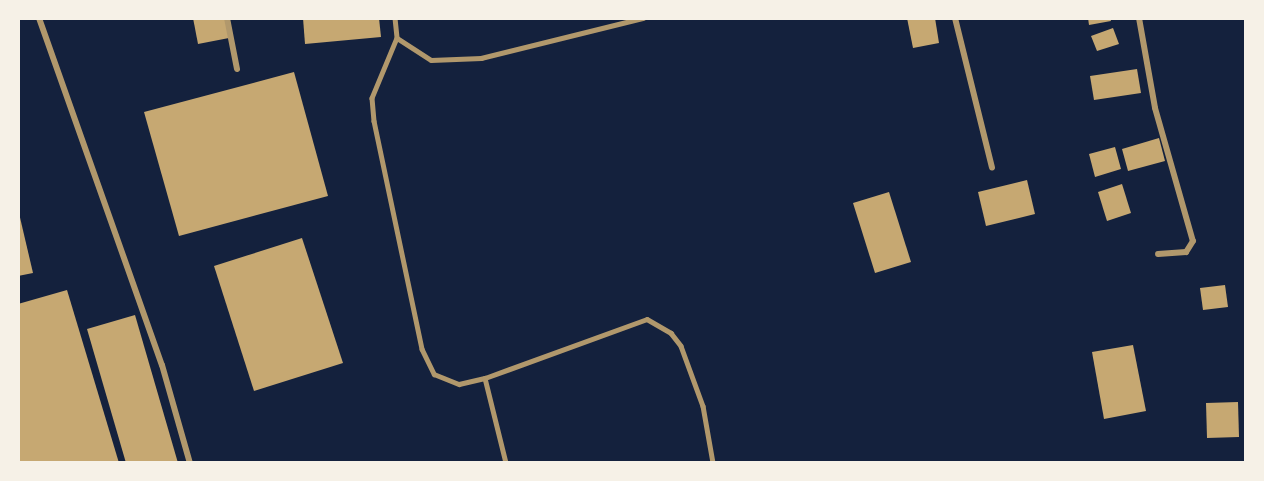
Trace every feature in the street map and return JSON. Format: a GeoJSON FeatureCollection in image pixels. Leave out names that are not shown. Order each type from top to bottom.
{"type":"FeatureCollection","features":[{"type":"Feature","properties":{"kind":"street"},"geometry":{"type":"LineString","coordinates":[[39,18],[162,365],[190,463]]}},
{"type":"Feature","properties":{"kind":"street"},"geometry":{"type":"LineString","coordinates":[[227,18],[237,69]]}},
{"type":"Feature","properties":{"kind":"street"},"geometry":{"type":"LineString","coordinates":[[955,18],[992,167]]}},
{"type":"Feature","properties":{"kind":"street"},"geometry":{"type":"LineString","coordinates":[[1139,18],[1155,108],[1193,241],[1186,252],[1158,254]]}},
{"type":"Feature","properties":{"kind":"lane"},"geometry":{"type":"LineString","coordinates":[[395,18],[397,38],[372,98],[374,122],[422,349],[427,363],[444,382],[485,378],[632,320],[659,323],[681,346],[703,406],[713,463]]}},
{"type":"Feature","properties":{"kind":"lane"},"geometry":{"type":"LineString","coordinates":[[397,38],[431,60],[481,58],[643,18]]}},
{"type":"Feature","properties":{"kind":"lane"},"geometry":{"type":"LineString","coordinates":[[485,378],[506,463]]}},
{"type":"Feature","properties":{"kind":"building"},"geometry":{"type":"Polygon","coordinates":[[[193,18],[225,18],[229,38],[198,44],[193,18]]]}},
{"type":"Feature","properties":{"kind":"building"},"geometry":{"type":"Polygon","coordinates":[[[303,18],[379,18],[381,37],[305,44],[303,18]]]}},
{"type":"Feature","properties":{"kind":"building"},"geometry":{"type":"Polygon","coordinates":[[[907,18],[935,18],[939,43],[913,48],[907,18]]]}},
{"type":"Feature","properties":{"kind":"building"},"geometry":{"type":"Polygon","coordinates":[[[1088,18],[1110,18],[1111,21],[1089,25],[1088,18]]]}},
{"type":"Feature","properties":{"kind":"building"},"geometry":{"type":"Polygon","coordinates":[[[1113,28],[1119,44],[1097,51],[1091,36],[1113,28]]]}},
{"type":"Feature","properties":{"kind":"building"},"geometry":{"type":"Polygon","coordinates":[[[1137,69],[1141,93],[1094,100],[1090,76],[1137,69]]]}},
{"type":"Feature","properties":{"kind":"building"},"geometry":{"type":"Polygon","coordinates":[[[294,72],[328,196],[179,236],[144,112],[294,72]]]}},
{"type":"Feature","properties":{"kind":"building"},"geometry":{"type":"Polygon","coordinates":[[[1159,138],[1165,161],[1128,171],[1122,149],[1159,138]]]}},
{"type":"Feature","properties":{"kind":"building"},"geometry":{"type":"Polygon","coordinates":[[[1115,147],[1121,169],[1095,177],[1089,154],[1115,147]]]}},
{"type":"Feature","properties":{"kind":"building"},"geometry":{"type":"Polygon","coordinates":[[[1027,180],[1035,214],[986,226],[978,192],[1027,180]]]}},
{"type":"Feature","properties":{"kind":"building"},"geometry":{"type":"Polygon","coordinates":[[[1122,184],[1131,213],[1107,221],[1098,192],[1122,184]]]}},
{"type":"Feature","properties":{"kind":"building"},"geometry":{"type":"Polygon","coordinates":[[[889,192],[911,262],[875,273],[853,203],[889,192]]]}},
{"type":"Feature","properties":{"kind":"building"},"geometry":{"type":"Polygon","coordinates":[[[18,209],[33,273],[18,276],[18,209]]]}},
{"type":"Feature","properties":{"kind":"building"},"geometry":{"type":"Polygon","coordinates":[[[302,238],[343,363],[254,391],[214,266],[302,238]]]}},
{"type":"Feature","properties":{"kind":"building"},"geometry":{"type":"Polygon","coordinates":[[[1225,285],[1228,307],[1203,310],[1200,288],[1225,285]]]}},
{"type":"Feature","properties":{"kind":"building"},"geometry":{"type":"Polygon","coordinates":[[[67,290],[119,463],[18,463],[18,304],[67,290]]]}},
{"type":"Feature","properties":{"kind":"building"},"geometry":{"type":"Polygon","coordinates":[[[135,315],[178,463],[126,463],[87,329],[135,315]]]}},
{"type":"Feature","properties":{"kind":"building"},"geometry":{"type":"Polygon","coordinates":[[[1133,345],[1146,411],[1104,419],[1092,352],[1133,345]]]}},
{"type":"Feature","properties":{"kind":"building"},"geometry":{"type":"Polygon","coordinates":[[[1238,402],[1239,437],[1207,438],[1206,403],[1238,402]]]}}]}
